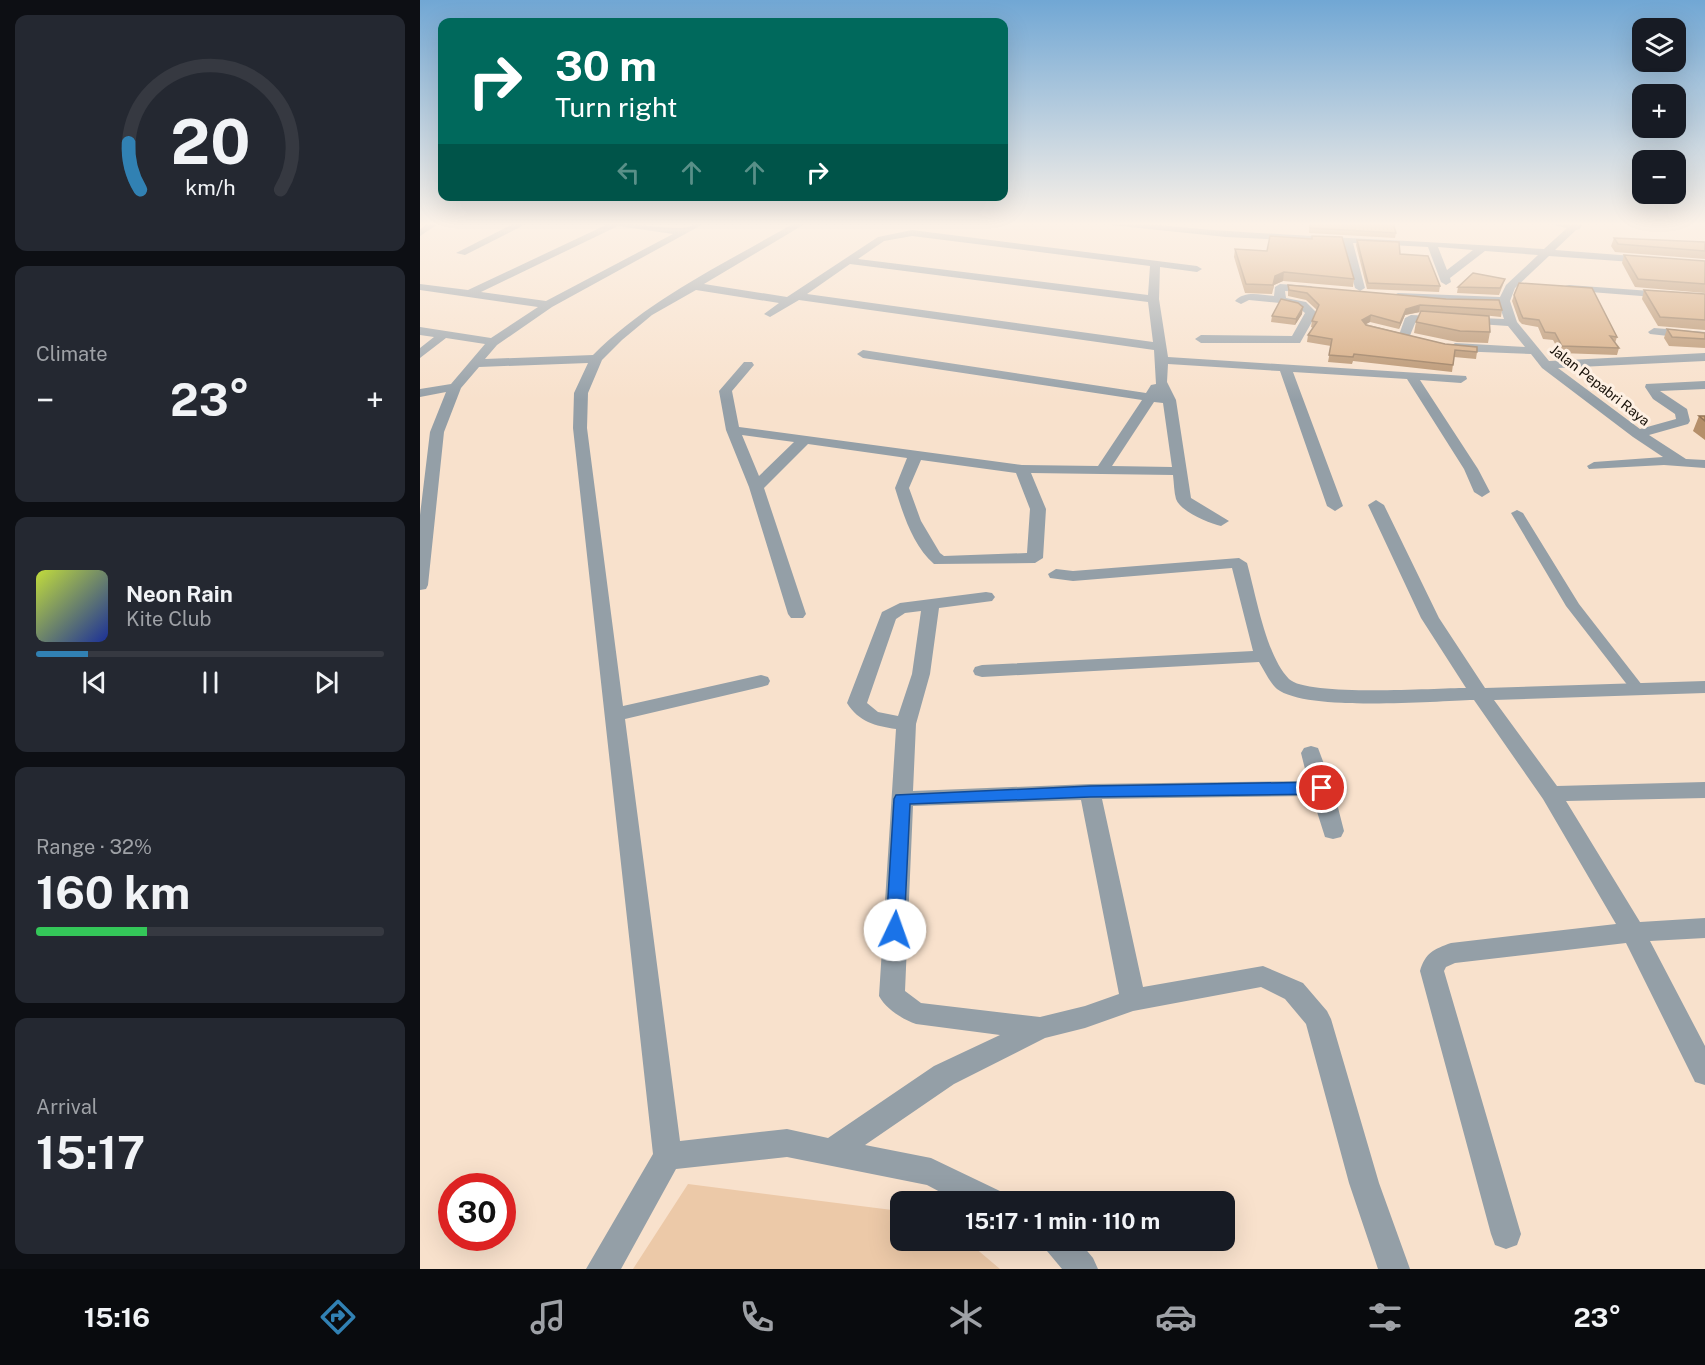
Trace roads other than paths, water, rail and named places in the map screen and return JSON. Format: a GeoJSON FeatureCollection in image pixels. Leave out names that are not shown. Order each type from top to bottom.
{"type":"FeatureCollection","features":[{"type":"Feature","properties":{"kind":"street"},"geometry":{"type":"LineString","coordinates":[[470,294],[495,281]]}},
{"type":"Feature","properties":{"kind":"street"},"geometry":{"type":"LineString","coordinates":[[420,585],[426,483],[437,432],[455,387],[493,342],[548,305],[592,281]]}},
{"type":"Feature","properties":{"kind":"street"},"geometry":{"type":"LineString","coordinates":[[602,1269],[615,1252],[668,1156],[580,428],[581,393],[596,359],[618,337],[648,313],[702,281]]}},
{"type":"Feature","properties":{"kind":"street"},"geometry":{"type":"LineString","coordinates":[[770,314],[819,281]]}},
{"type":"Feature","properties":{"kind":"street"},"geometry":{"type":"LineString","coordinates":[[1011,281],[1153,299]]}},
{"type":"Feature","properties":{"kind":"street"},"geometry":{"type":"LineString","coordinates":[[1154,281],[1153,299],[1162,360],[1161,382],[1169,400],[1185,500],[1191,506],[1221,521]]}},
{"type":"Feature","properties":{"kind":"street"},"geometry":{"type":"LineString","coordinates":[[1353,281],[1355,291],[1376,294],[1504,301],[1517,281]]}},
{"type":"Feature","properties":{"kind":"street"},"geometry":{"type":"LineString","coordinates":[[1514,284],[1535,285]]}},
{"type":"Feature","properties":{"kind":"street"},"geometry":{"type":"LineString","coordinates":[[694,286],[1160,347]]}},
{"type":"Feature","properties":{"kind":"street"},"geometry":{"type":"LineString","coordinates":[[1280,300],[1280,287],[1283,286],[1327,291]]}},
{"type":"Feature","properties":{"kind":"street"},"geometry":{"type":"LineString","coordinates":[[420,287],[548,305]]}},
{"type":"Feature","properties":{"kind":"street"},"geometry":{"type":"LineString","coordinates":[[1557,287],[1705,298]]}},
{"type":"Feature","properties":{"kind":"street"},"geometry":{"type":"LineString","coordinates":[[1201,339],[1296,340],[1311,313],[1302,304],[1280,300],[1249,297],[1242,301]]}},
{"type":"Feature","properties":{"kind":"street","name":"Jalan Pepabri Raya"},"geometry":{"type":"LineString","coordinates":[[1504,301],[1511,323],[1546,365],[1638,435],[1683,463],[1705,464]]}},
{"type":"Feature","properties":{"kind":"street"},"geometry":{"type":"LineString","coordinates":[[1418,339],[1401,334],[1412,318],[1511,323]]}},
{"type":"Feature","properties":{"kind":"street"},"geometry":{"type":"LineString","coordinates":[[420,332],[493,342]]}},
{"type":"Feature","properties":{"kind":"street"},"geometry":{"type":"LineString","coordinates":[[1654,332],[1705,336]]}},
{"type":"Feature","properties":{"kind":"street"},"geometry":{"type":"LineString","coordinates":[[420,354],[443,335]]}},
{"type":"Feature","properties":{"kind":"street"},"geometry":{"type":"LineString","coordinates":[[1440,345],[1534,351]]}},
{"type":"Feature","properties":{"kind":"street"},"geometry":{"type":"LineString","coordinates":[[863,354],[1169,400]]}},
{"type":"Feature","properties":{"kind":"street"},"geometry":{"type":"LineString","coordinates":[[1546,365],[1705,357]]}},
{"type":"Feature","properties":{"kind":"street"},"geometry":{"type":"LineString","coordinates":[[476,363],[596,359]]}},
{"type":"Feature","properties":{"kind":"street"},"geometry":{"type":"LineString","coordinates":[[1162,360],[1461,379]]}},
{"type":"Feature","properties":{"kind":"street"},"geometry":{"type":"LineString","coordinates":[[748,365],[724,391],[733,430],[756,487],[797,614]]}},
{"type":"Feature","properties":{"kind":"street"},"geometry":{"type":"LineString","coordinates":[[1285,368],[1335,506]]}},
{"type":"Feature","properties":{"kind":"street"},"geometry":{"type":"LineString","coordinates":[[1411,376],[1465,459],[1482,492]]}},
{"type":"Feature","properties":{"kind":"street"},"geometry":{"type":"LineString","coordinates":[[1102,470],[1148,397],[1161,382]]}},
{"type":"Feature","properties":{"kind":"street"},"geometry":{"type":"LineString","coordinates":[[1638,435],[1683,421],[1682,412],[1658,396],[1651,387],[1705,386]]}},
{"type":"Feature","properties":{"kind":"street"},"geometry":{"type":"LineString","coordinates":[[420,393],[455,387]]}},
{"type":"Feature","properties":{"kind":"street"},"geometry":{"type":"LineString","coordinates":[[733,430],[1022,469],[1180,471]]}},
{"type":"Feature","properties":{"kind":"street"},"geometry":{"type":"LineString","coordinates":[[420,434],[437,432]]}},
{"type":"Feature","properties":{"kind":"street"},"geometry":{"type":"LineString","coordinates":[[756,487],[806,440]]}},
{"type":"Feature","properties":{"kind":"street"},"geometry":{"type":"LineString","coordinates":[[915,456],[902,488],[906,504],[934,556],[940,561],[1035,558],[1038,510],[1022,469]]}},
{"type":"Feature","properties":{"kind":"street"},"geometry":{"type":"LineString","coordinates":[[1594,466],[1664,461],[1683,463]]}},
{"type":"Feature","properties":{"kind":"street"},"geometry":{"type":"LineString","coordinates":[[1376,505],[1430,618],[1478,692],[1551,794],[1633,932],[1705,1073]]}},
{"type":"Feature","properties":{"kind":"street"},"geometry":{"type":"LineString","coordinates":[[1056,574],[1073,576],[1239,563],[1264,656],[1283,684],[1300,692],[1338,696],[1478,692],[1556,693],[1705,687]]}},
{"type":"Feature","properties":{"kind":"street"},"geometry":{"type":"LineString","coordinates":[[906,724],[873,718],[860,711],[857,703],[888,616],[900,608],[986,597]]}},
{"type":"Feature","properties":{"kind":"street"},"geometry":{"type":"LineString","coordinates":[[931,603],[921,674],[906,724],[892,996],[916,1013],[1040,1028]]}},
{"type":"Feature","properties":{"kind":"street"},"geometry":{"type":"LineString","coordinates":[[982,671],[1264,656]]}},
{"type":"Feature","properties":{"kind":"street"},"geometry":{"type":"LineString","coordinates":[[614,715],[761,681]]}},
{"type":"Feature","properties":{"kind":"street"},"geometry":{"type":"LineString","coordinates":[[1311,753],[1333,831]]}},
{"type":"Feature","properties":{"kind":"street"},"geometry":{"type":"LineString","coordinates":[[902,799],[1090,792],[1322,788]]}},
{"type":"Feature","properties":{"kind":"street"},"geometry":{"type":"LineString","coordinates":[[1551,794],[1705,790]]}},
{"type":"Feature","properties":{"kind":"street"},"geometry":{"type":"LineString","coordinates":[[1090,792],[1133,1000]]}},
{"type":"Feature","properties":{"kind":"street"},"geometry":{"type":"LineString","coordinates":[[1506,1234],[1432,971],[1435,961],[1450,953],[1633,932],[1705,928]]}},
{"type":"Feature","properties":{"kind":"street"},"geometry":{"type":"LineString","coordinates":[[831,1152],[944,1075],[1040,1028],[1085,1017],[1133,1000],[1263,976],[1294,991],[1318,1019],[1364,1183],[1394,1269]]}},
{"type":"Feature","properties":{"kind":"street"},"geometry":{"type":"LineString","coordinates":[[668,1156],[787,1143],[931,1172],[968,1191]]}},
{"type":"Feature","properties":{"kind":"street"},"geometry":{"type":"LineString","coordinates":[[1067,1251],[1082,1269]]}},
{"type":"Feature","properties":{"kind":"lane"},"geometry":{"type":"LineString","coordinates":[[1517,513],[1573,606],[1637,688]]}}]}
